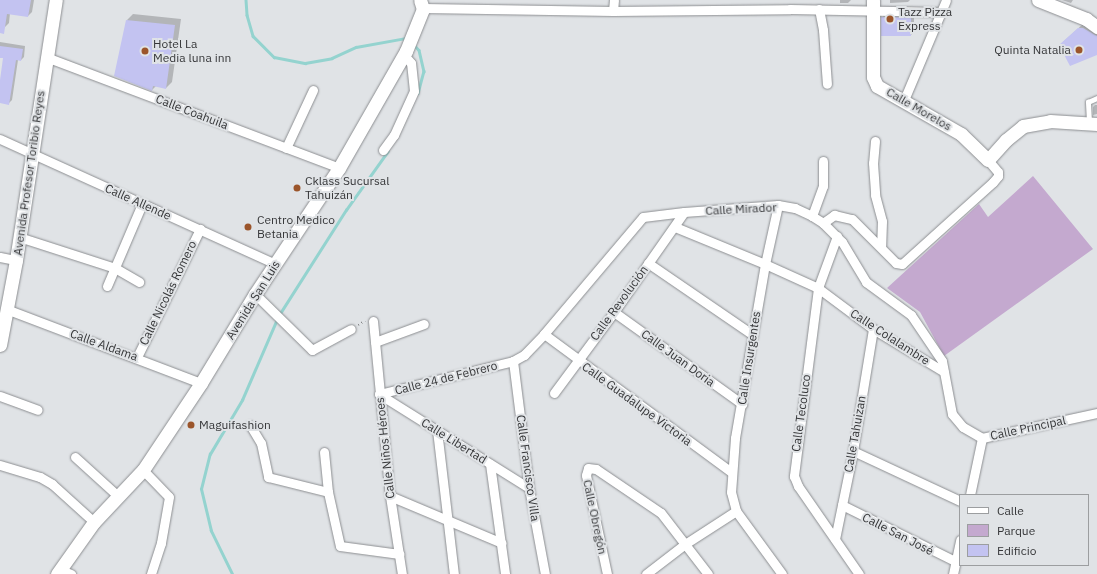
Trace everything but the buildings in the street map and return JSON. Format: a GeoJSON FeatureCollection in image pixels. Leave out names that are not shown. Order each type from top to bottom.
{"type":"FeatureCollection","features":[{"type":"Feature","properties":{"kind":"street","name":"Avenida Profesor Toribio Reyes"},"geometry":{"type":"LineString","coordinates":[[0,345],[16,260],[31,154],[56,0]]}},
{"type":"Feature","properties":{"kind":"street"},"geometry":{"type":"LineString","coordinates":[[613,11],[614,0]]}},
{"type":"Feature","properties":{"kind":"street"},"geometry":{"type":"LineString","coordinates":[[904,100],[946,0]]}},
{"type":"Feature","properties":{"kind":"street"},"geometry":{"type":"LineString","coordinates":[[1038,0],[1086,19],[1097,27]]}},
{"type":"Feature","properties":{"kind":"street"},"geometry":{"type":"LineString","coordinates":[[422,6],[492,5],[613,11],[790,4],[819,9],[873,5],[941,12]]}},
{"type":"Feature","properties":{"kind":"street","name":"Calle Morelos"},"geometry":{"type":"LineString","coordinates":[[873,5],[875,82],[877,86],[904,100],[961,134],[988,160]]}},
{"type":"Feature","properties":{"kind":"street","name":"Avenida San Luis"},"geometry":{"type":"LineString","coordinates":[[63,573],[94,522],[143,470],[201,383],[255,294],[339,168],[405,53],[422,6]]}},
{"type":"Feature","properties":{"kind":"street"},"geometry":{"type":"LineString","coordinates":[[819,9],[823,30],[827,84]]}},
{"type":"Feature","properties":{"kind":"street"},"geometry":{"type":"LineString","coordinates":[[383,150],[394,135],[414,91],[411,63],[405,53]]}},
{"type":"Feature","properties":{"kind":"street","name":"Calle Coahuila"},"geometry":{"type":"LineString","coordinates":[[46,57],[339,168]]}},
{"type":"Feature","properties":{"kind":"street"},"geometry":{"type":"LineString","coordinates":[[286,148],[313,90]]}},
{"type":"Feature","properties":{"kind":"street"},"geometry":{"type":"LineString","coordinates":[[823,223],[834,215],[852,219],[882,247],[896,263],[902,264],[994,182],[998,176],[998,172],[988,160],[1006,140],[1023,126],[1050,121],[1093,124]]}},
{"type":"Feature","properties":{"kind":"street","name":"Calle Allende"},"geometry":{"type":"LineString","coordinates":[[0,140],[275,264]]}},
{"type":"Feature","properties":{"kind":"street"},"geometry":{"type":"LineString","coordinates":[[875,141],[873,163],[875,195],[882,221],[882,247]]}},
{"type":"Feature","properties":{"kind":"street"},"geometry":{"type":"LineString","coordinates":[[812,216],[823,186],[823,161]]}},
{"type":"Feature","properties":{"kind":"street"},"geometry":{"type":"LineString","coordinates":[[107,286],[116,268],[142,204]]}},
{"type":"Feature","properties":{"kind":"street","name":"Calle Mirador"},"geometry":{"type":"LineString","coordinates":[[544,334],[643,217],[684,212],[778,205],[795,208],[823,223],[837,236],[866,282],[894,303]]}},
{"type":"Feature","properties":{"kind":"street","name":"Calle Insurgentes"},"geometry":{"type":"LineString","coordinates":[[736,510],[731,492],[731,472],[765,264],[778,205]]}},
{"type":"Feature","properties":{"kind":"street","name":"Calle Revolución"},"geometry":{"type":"LineString","coordinates":[[554,393],[614,312],[684,212]]}},
{"type":"Feature","properties":{"kind":"street","name":"Calle Colalambre"},"geometry":{"type":"LineString","coordinates":[[674,226],[818,288],[873,329],[943,371]]}},
{"type":"Feature","properties":{"kind":"street","name":"Calle Nicolás Romero"},"geometry":{"type":"LineString","coordinates":[[137,357],[200,229]]}},
{"type":"Feature","properties":{"kind":"street","name":"Calle Tecoluco"},"geometry":{"type":"LineString","coordinates":[[837,236],[818,288],[794,476],[798,486],[859,574]]}},
{"type":"Feature","properties":{"kind":"street"},"geometry":{"type":"LineString","coordinates":[[19,237],[116,268],[138,282]]}},
{"type":"Feature","properties":{"kind":"street"},"geometry":{"type":"LineString","coordinates":[[0,257],[16,260]]}},
{"type":"Feature","properties":{"kind":"street"},"geometry":{"type":"LineString","coordinates":[[648,263],[753,335]]}},
{"type":"Feature","properties":{"kind":"street"},"geometry":{"type":"LineString","coordinates":[[255,294],[312,350],[351,329]]}},
{"type":"Feature","properties":{"kind":"street","name":"Calle Principal"},"geometry":{"type":"LineString","coordinates":[[894,303],[911,315],[942,361],[952,414],[964,426],[982,438],[1097,413]]}},
{"type":"Feature","properties":{"kind":"street","name":"Calle Aldama"},"geometry":{"type":"LineString","coordinates":[[6,309],[137,357],[201,383]]}},
{"type":"Feature","properties":{"kind":"street","name":"Calle Juan Doria"},"geometry":{"type":"LineString","coordinates":[[614,312],[742,404]]}},
{"type":"Feature","properties":{"kind":"street","name":"Calle Niños Héroes"},"geometry":{"type":"LineString","coordinates":[[373,321],[390,496],[402,574]]}},
{"type":"Feature","properties":{"kind":"street"},"geometry":{"type":"LineString","coordinates":[[375,342],[424,324]]}},
{"type":"Feature","properties":{"kind":"street","name":"Calle Tahuizan"},"geometry":{"type":"LineString","coordinates":[[835,539],[853,451],[873,329]]}},
{"type":"Feature","properties":{"kind":"street"},"geometry":{"type":"LineString","coordinates":[[513,361],[524,355],[544,334]]}},
{"type":"Feature","properties":{"kind":"street","name":"Calle Guadalupe Victoria"},"geometry":{"type":"LineString","coordinates":[[544,334],[731,472]]}},
{"type":"Feature","properties":{"kind":"street","name":"Calle 24 de Febrero"},"geometry":{"type":"LineString","coordinates":[[379,394],[513,361]]}},
{"type":"Feature","properties":{"kind":"street","name":"Calle Francisco Villa"},"geometry":{"type":"LineString","coordinates":[[513,361],[529,488],[545,574]]}},
{"type":"Feature","properties":{"kind":"street","name":"Calle Libertad"},"geometry":{"type":"LineString","coordinates":[[379,394],[529,488]]}},
{"type":"Feature","properties":{"kind":"street"},"geometry":{"type":"LineString","coordinates":[[0,396],[38,410]]}},
{"type":"Feature","properties":{"kind":"street"},"geometry":{"type":"LineString","coordinates":[[250,425],[261,443],[268,477],[328,492]]}},
{"type":"Feature","properties":{"kind":"street"},"geometry":{"type":"LineString","coordinates":[[437,430],[446,518],[454,574]]}},
{"type":"Feature","properties":{"kind":"street"},"geometry":{"type":"LineString","coordinates":[[970,494],[982,438]]}},
{"type":"Feature","properties":{"kind":"street"},"geometry":{"type":"LineString","coordinates":[[853,451],[959,501]]}},
{"type":"Feature","properties":{"kind":"street"},"geometry":{"type":"LineString","coordinates":[[324,452],[328,492],[340,546],[399,554]]}},
{"type":"Feature","properties":{"kind":"street"},"geometry":{"type":"LineString","coordinates":[[75,457],[118,496]]}},
{"type":"Feature","properties":{"kind":"street"},"geometry":{"type":"LineString","coordinates":[[490,464],[502,543],[505,574]]}},
{"type":"Feature","properties":{"kind":"street"},"geometry":{"type":"LineString","coordinates":[[0,465],[40,477],[52,484],[94,522]]}},
{"type":"Feature","properties":{"kind":"street","name":"Calle Obregón"},"geometry":{"type":"LineString","coordinates":[[607,574],[586,475],[588,468],[596,469],[661,513],[685,544]]}},
{"type":"Feature","properties":{"kind":"street"},"geometry":{"type":"LineString","coordinates":[[143,470],[169,497],[161,542],[151,574]]}},
{"type":"Feature","properties":{"kind":"street"},"geometry":{"type":"LineString","coordinates":[[390,496],[446,518],[502,543]]}},
{"type":"Feature","properties":{"kind":"street","name":"Calle San José"},"geometry":{"type":"LineString","coordinates":[[842,505],[955,561]]}},
{"type":"Feature","properties":{"kind":"street"},"geometry":{"type":"LineString","coordinates":[[646,574],[685,544],[736,510],[782,574]]}},
{"type":"Feature","properties":{"kind":"street"},"geometry":{"type":"LineString","coordinates":[[685,544],[708,574]]}},
{"type":"Feature","properties":{"kind":"street"},"geometry":{"type":"LineString","coordinates":[[953,574],[959,544]]}},
{"type":"Feature","properties":{"kind":"lane"},"geometry":{"type":"LineString","coordinates":[[1093,124],[1088,102],[1097,98]]}},
{"type":"Feature","properties":{"kind":"path"},"geometry":{"type":"LineString","coordinates":[[351,329],[370,319],[373,321]]}},
{"type":"Feature","properties":{"kind":"green space"},"geometry":{"type":"Polygon","coordinates":[[[1033,176],[1093,249],[944,356],[920,312],[887,288],[979,204],[988,217],[1033,176]]]}},
{"type":"Feature","properties":{"kind":"waterway"},"geometry":{"type":"LineString","coordinates":[[246,0],[247,15],[253,36],[274,57],[305,63],[332,58],[356,47],[406,38]]}},
{"type":"Feature","properties":{"kind":"waterway"},"geometry":{"type":"LineString","coordinates":[[413,44],[419,50],[424,71],[418,93]]}},
{"type":"Feature","properties":{"kind":"waterway"},"geometry":{"type":"LineString","coordinates":[[279,315],[346,210],[388,151]]}},
{"type":"Feature","properties":{"kind":"waterway"},"geometry":{"type":"LineString","coordinates":[[232,574],[211,531],[201,489],[210,454],[242,400],[277,319]]}},
{"type":"Feature","properties":{"kind":"place","name":"Tazz Pizza Express"},"geometry":{"type":"Point","coordinates":[890,19]}},
{"type":"Feature","properties":{"kind":"place","name":"Quinta Natalia"},"geometry":{"type":"Point","coordinates":[1079,50]}},
{"type":"Feature","properties":{"kind":"place","name":"Hotel La Media luna inn"},"geometry":{"type":"Point","coordinates":[145,51]}},
{"type":"Feature","properties":{"kind":"place","name":"Cklass Sucursal Tahuizán"},"geometry":{"type":"Point","coordinates":[297,188]}},
{"type":"Feature","properties":{"kind":"place","name":"Centro Medico Betania"},"geometry":{"type":"Point","coordinates":[248,227]}},
{"type":"Feature","properties":{"kind":"place","name":"Maguifashion"},"geometry":{"type":"Point","coordinates":[191,425]}}]}
